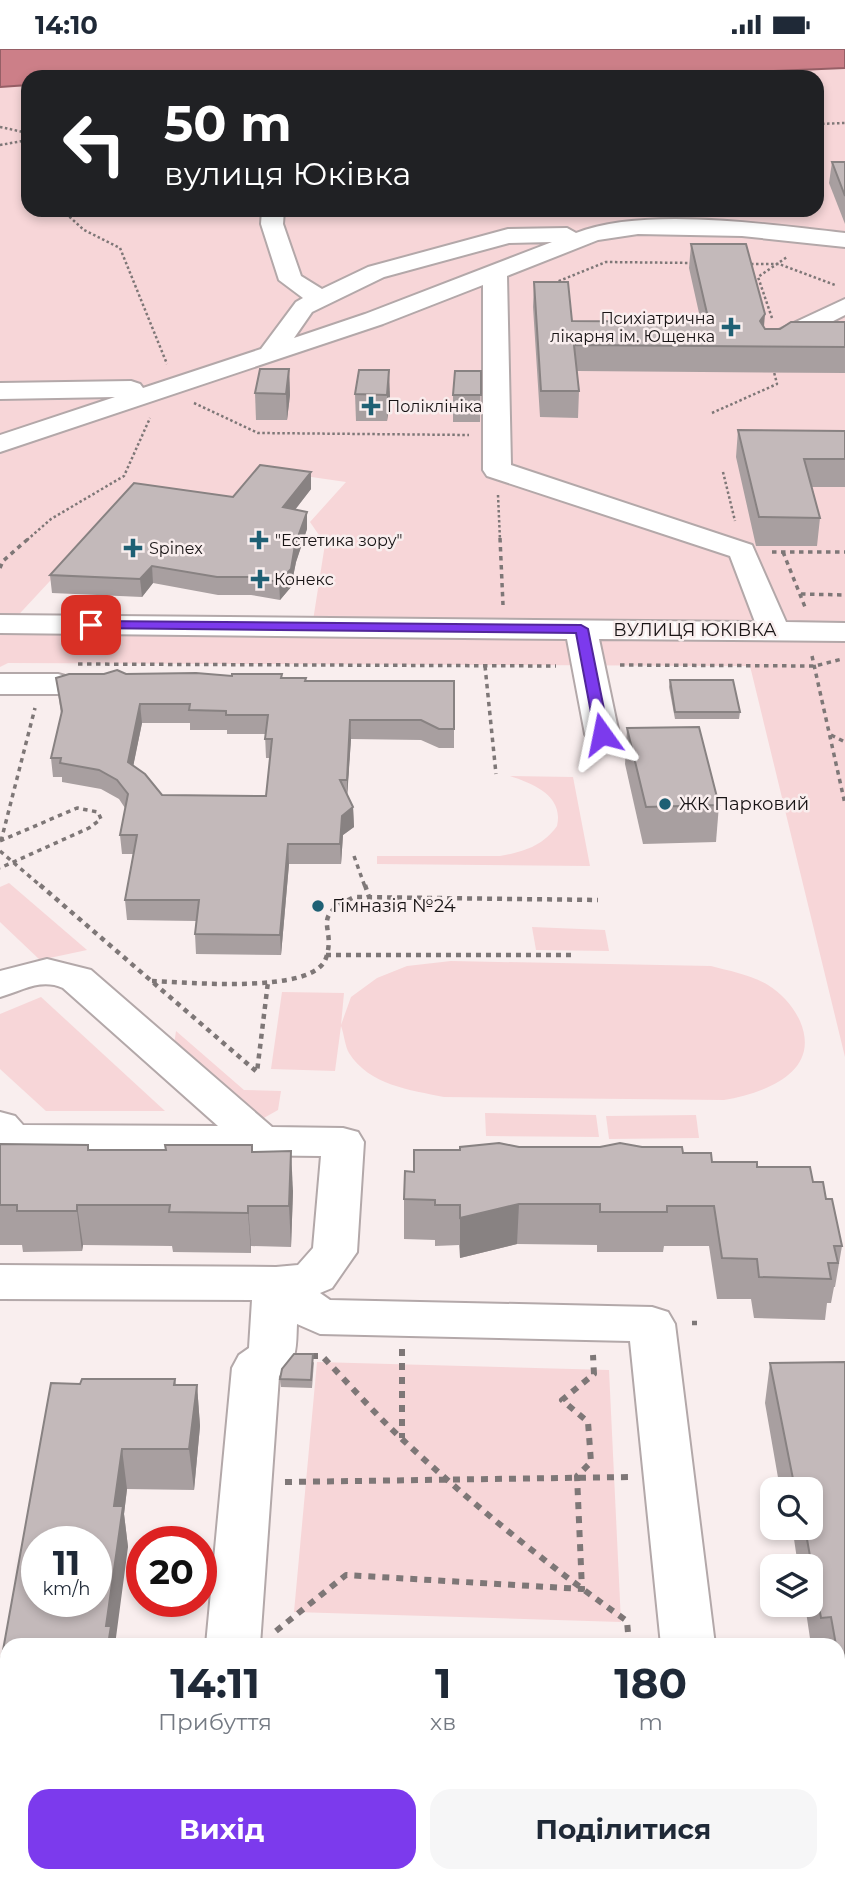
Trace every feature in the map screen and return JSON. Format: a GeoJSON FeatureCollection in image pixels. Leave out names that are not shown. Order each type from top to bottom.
{"type":"FeatureCollection","features":[{"type":"Feature","properties":{"kind":"street"},"geometry":{"type":"LineString","coordinates":[[272,217],[272,224],[291,280],[319,298]]}},
{"type":"Feature","properties":{"kind":"street"},"geometry":{"type":"LineString","coordinates":[[270,353],[298,313],[319,298],[396,265],[508,236],[593,234],[638,227],[761,230],[845,240]]}},
{"type":"Feature","properties":{"kind":"street"},"geometry":{"type":"LineString","coordinates":[[0,391],[110,396],[169,387],[374,319],[593,234]]}},
{"type":"Feature","properties":{"kind":"street"},"geometry":{"type":"LineString","coordinates":[[530,235],[553,249]]}},
{"type":"Feature","properties":{"kind":"street"},"geometry":{"type":"LineString","coordinates":[[812,237],[845,257]]}},
{"type":"Feature","properties":{"kind":"street"},"geometry":{"type":"LineString","coordinates":[[495,272],[497,470],[742,551],[774,631]]}},
{"type":"Feature","properties":{"kind":"street"},"geometry":{"type":"LineString","coordinates":[[775,343],[845,306]]}},
{"type":"Feature","properties":{"kind":"street"},"geometry":{"type":"LineString","coordinates":[[0,444],[110,396]]}},
{"type":"Feature","properties":{"kind":"street","name":"ВУЛИЦЯ ЮКІВКА"},"geometry":{"type":"LineString","coordinates":[[0,624],[845,632]]}},
{"type":"Feature","properties":{"kind":"street"},"geometry":{"type":"LineString","coordinates":[[581,629],[602,734]]}},
{"type":"Feature","properties":{"kind":"street"},"geometry":{"type":"LineString","coordinates":[[0,684],[58,677]]}},
{"type":"Feature","properties":{"kind":"street"},"geometry":{"type":"LineString","coordinates":[[0,985],[30,971],[62,972],[78,979],[261,1141]]}},
{"type":"Feature","properties":{"kind":"street"},"geometry":{"type":"LineString","coordinates":[[0,1126],[12,1139],[343,1142],[335,1252],[316,1276],[298,1283],[276,1285],[0,1282]]}},
{"type":"Feature","properties":{"kind":"street"},"geometry":{"type":"LineString","coordinates":[[276,1285],[320,1317],[652,1324],[687,1638]]}},
{"type":"Feature","properties":{"kind":"street"},"geometry":{"type":"LineString","coordinates":[[250,1638],[246,1482],[256,1368],[272,1356],[276,1285]]}},
{"type":"Feature","properties":{"kind":"path"},"geometry":{"type":"LineString","coordinates":[[824,124],[845,123]]}},
{"type":"Feature","properties":{"kind":"path"},"geometry":{"type":"LineString","coordinates":[[0,127],[21,132]]}},
{"type":"Feature","properties":{"kind":"path"},"geometry":{"type":"LineString","coordinates":[[0,145],[21,141]]}},
{"type":"Feature","properties":{"kind":"path"},"geometry":{"type":"LineString","coordinates":[[70,217],[85,230],[120,248],[169,387],[258,433],[498,435]]}},
{"type":"Feature","properties":{"kind":"path"},"geometry":{"type":"LineString","coordinates":[[495,307],[606,262],[699,263]]}},
{"type":"Feature","properties":{"kind":"path"},"geometry":{"type":"LineString","coordinates":[[739,263],[779,264],[845,288]]}},
{"type":"Feature","properties":{"kind":"path"},"geometry":{"type":"LineString","coordinates":[[775,343],[758,277],[779,264]]}},
{"type":"Feature","properties":{"kind":"path"},"geometry":{"type":"LineString","coordinates":[[712,413],[777,384],[774,372]]}},
{"type":"Feature","properties":{"kind":"path"},"geometry":{"type":"LineString","coordinates":[[0,568],[3,561],[51,519],[124,477],[152,414]]}},
{"type":"Feature","properties":{"kind":"path"},"geometry":{"type":"LineString","coordinates":[[497,470],[504,629]]}},
{"type":"Feature","properties":{"kind":"path"},"geometry":{"type":"LineString","coordinates":[[723,472],[742,551],[845,552]]}},
{"type":"Feature","properties":{"kind":"path"},"geometry":{"type":"LineString","coordinates":[[801,594],[845,594]]}},
{"type":"Feature","properties":{"kind":"path"},"geometry":{"type":"LineString","coordinates":[[806,631],[845,804]]}},
{"type":"Feature","properties":{"kind":"path"},"geometry":{"type":"LineString","coordinates":[[0,841],[58,677],[587,664],[815,666],[845,658]]}},
{"type":"Feature","properties":{"kind":"path"},"geometry":{"type":"LineString","coordinates":[[485,666],[495,774]]}},
{"type":"Feature","properties":{"kind":"path"},"geometry":{"type":"LineString","coordinates":[[830,735],[845,742]]}},
{"type":"Feature","properties":{"kind":"path"},"geometry":{"type":"LineString","coordinates":[[0,841],[77,808],[98,812],[101,819],[97,824],[0,868]]}},
{"type":"Feature","properties":{"kind":"path"},"geometry":{"type":"LineString","coordinates":[[0,851],[257,1072],[268,982]]}},
{"type":"Feature","properties":{"kind":"path"},"geometry":{"type":"LineString","coordinates":[[354,856],[369,897]]}},
{"type":"Feature","properties":{"kind":"path"},"geometry":{"type":"LineString","coordinates":[[152,981],[268,982],[312,975],[323,965],[326,955],[327,915],[335,904],[354,897],[598,900]]}},
{"type":"Feature","properties":{"kind":"path"},"geometry":{"type":"LineString","coordinates":[[326,955],[573,955]]}},
{"type":"Feature","properties":{"kind":"path"},"geometry":{"type":"LineString","coordinates":[[402,1319],[402,1439]]}},
{"type":"Feature","properties":{"kind":"path"},"geometry":{"type":"LineString","coordinates":[[582,1589],[577,1476],[591,1462],[588,1422],[562,1400],[594,1374],[592,1323]]}},
{"type":"Feature","properties":{"kind":"path"},"geometry":{"type":"LineString","coordinates":[[272,1356],[323,1356],[402,1439],[447,1479],[582,1589],[627,1621],[628,1638]]}},
{"type":"Feature","properties":{"kind":"path"},"geometry":{"type":"LineString","coordinates":[[246,1482],[577,1476],[671,1477]]}},
{"type":"Feature","properties":{"kind":"path"},"geometry":{"type":"LineString","coordinates":[[254,1638],[346,1575],[582,1589]]}},
{"type":"Feature","properties":{"kind":"shaded area"},"geometry":{"type":"Polygon","coordinates":[[[0,49],[845,49],[845,68],[21,70],[21,86],[0,87],[0,49]]]}},
{"type":"Feature","properties":{"kind":"shaded area"},"geometry":{"type":"Polygon","coordinates":[[[845,56],[845,1057],[750,666],[8,663],[0,667],[0,626],[312,627],[325,544],[310,522],[346,482],[263,470],[223,508],[129,496],[10,624],[0,624],[0,87],[21,86],[21,217],[824,217],[824,70],[434,70],[845,56]]]}},
{"type":"Feature","properties":{"kind":"shaded area"},"geometry":{"type":"Polygon","coordinates":[[[510,776],[573,777],[590,866],[377,864],[377,856],[500,856],[539,843],[557,826],[556,807],[552,799],[537,787],[510,776]]]}},
{"type":"Feature","properties":{"kind":"shaded area"},"geometry":{"type":"Polygon","coordinates":[[[9,883],[87,950],[40,960],[0,922],[0,887],[9,883]]]}},
{"type":"Feature","properties":{"kind":"shaded area"},"geometry":{"type":"Polygon","coordinates":[[[532,927],[605,930],[609,951],[536,950],[532,927]]]}},
{"type":"Feature","properties":{"kind":"shaded area"},"geometry":{"type":"Polygon","coordinates":[[[451,961],[711,966],[755,979],[778,992],[800,1021],[805,1039],[803,1054],[796,1067],[771,1086],[724,1100],[444,1097],[418,1092],[379,1079],[357,1064],[346,1047],[341,1026],[335,1071],[271,1069],[282,992],[344,993],[341,1025],[351,997],[377,978],[407,966],[451,961]]]}},
{"type":"Feature","properties":{"kind":"shaded area"},"geometry":{"type":"Polygon","coordinates":[[[41,997],[165,1111],[46,1111],[0,1069],[0,1014],[41,997]]]}},
{"type":"Feature","properties":{"kind":"shaded area"},"geometry":{"type":"Polygon","coordinates":[[[176,1031],[244,1090],[281,1091],[278,1110],[262,1119],[174,1045],[176,1031]]]}},
{"type":"Feature","properties":{"kind":"shaded area"},"geometry":{"type":"Polygon","coordinates":[[[485,1113],[596,1115],[599,1137],[486,1136],[485,1113]]]}},
{"type":"Feature","properties":{"kind":"shaded area"},"geometry":{"type":"Polygon","coordinates":[[[696,1115],[699,1138],[609,1139],[606,1116],[696,1115]]]}},
{"type":"Feature","properties":{"kind":"shaded area"},"geometry":{"type":"Polygon","coordinates":[[[317,1362],[609,1370],[621,1622],[294,1612],[317,1362]]]}},
{"type":"Feature","properties":{"kind":"building"},"geometry":{"type":"Polygon","coordinates":[[[832,162],[845,162],[845,196],[832,162]]]}},
{"type":"Feature","properties":{"kind":"building"},"geometry":{"type":"Polygon","coordinates":[[[691,244],[746,244],[765,314],[760,321],[765,329],[780,329],[791,322],[845,322],[845,347],[574,345],[579,391],[541,391],[534,282],[568,282],[572,321],[709,322],[691,244]]]}},
{"type":"Feature","properties":{"kind":"building"},"geometry":{"type":"Polygon","coordinates":[[[260,369],[289,369],[286,394],[255,393],[260,369]]]}},
{"type":"Feature","properties":{"kind":"building"},"geometry":{"type":"Polygon","coordinates":[[[359,370],[389,370],[387,395],[355,394],[359,370]]]}},
{"type":"Feature","properties":{"kind":"building"},"geometry":{"type":"Polygon","coordinates":[[[455,371],[481,371],[481,395],[453,395],[455,371]]]}},
{"type":"Feature","properties":{"kind":"building"},"geometry":{"type":"Polygon","coordinates":[[[738,430],[845,431],[845,459],[804,459],[820,518],[759,517],[738,430]]]}},
{"type":"Feature","properties":{"kind":"building"},"geometry":{"type":"Polygon","coordinates":[[[260,465],[311,472],[283,507],[307,512],[295,545],[291,569],[279,582],[250,577],[217,577],[152,566],[140,579],[50,575],[134,483],[233,497],[260,465]]]}},
{"type":"Feature","properties":{"kind":"building"},"geometry":{"type":"Polygon","coordinates":[[[117,670],[126,674],[282,674],[281,678],[306,678],[305,681],[454,681],[454,729],[439,729],[421,720],[350,720],[347,780],[340,780],[353,807],[342,816],[340,844],[288,844],[280,935],[195,934],[199,900],[125,900],[137,835],[120,835],[128,794],[117,780],[99,770],[60,763],[61,758],[51,758],[62,711],[56,678],[69,674],[104,674],[117,670]],[[140,704],[128,762],[145,774],[162,795],[266,796],[272,739],[265,739],[268,715],[226,715],[226,711],[189,710],[190,704],[140,704]]]}},
{"type":"Feature","properties":{"kind":"building"},"geometry":{"type":"Polygon","coordinates":[[[670,680],[733,680],[740,712],[675,712],[670,680]]]}},
{"type":"Feature","properties":{"kind":"building"},"geometry":{"type":"Polygon","coordinates":[[[699,727],[719,805],[646,807],[627,728],[699,727]]]}},
{"type":"Feature","properties":{"kind":"building"},"geometry":{"type":"Polygon","coordinates":[[[499,1143],[519,1147],[600,1147],[620,1143],[642,1147],[682,1147],[683,1153],[711,1153],[712,1162],[757,1162],[757,1167],[810,1167],[813,1182],[823,1182],[826,1199],[832,1199],[842,1246],[834,1246],[838,1263],[828,1263],[831,1279],[759,1277],[757,1259],[722,1258],[714,1206],[667,1206],[667,1212],[600,1212],[600,1204],[519,1204],[460,1218],[460,1205],[435,1205],[435,1200],[404,1199],[405,1171],[414,1172],[414,1150],[460,1150],[460,1147],[499,1143]]]}},
{"type":"Feature","properties":{"kind":"building"},"geometry":{"type":"Polygon","coordinates":[[[0,1144],[88,1145],[88,1150],[166,1150],[165,1145],[252,1145],[252,1152],[291,1151],[289,1206],[248,1206],[248,1213],[169,1212],[170,1205],[77,1205],[77,1211],[17,1211],[17,1205],[0,1205],[0,1144]]]}},
{"type":"Feature","properties":{"kind":"building"},"geometry":{"type":"Polygon","coordinates":[[[294,1354],[313,1354],[311,1380],[280,1379],[282,1369],[294,1354]]]}},
{"type":"Feature","properties":{"kind":"building"},"geometry":{"type":"Polygon","coordinates":[[[845,1362],[845,1638],[835,1638],[831,1617],[821,1618],[823,1554],[810,1554],[807,1540],[823,1540],[823,1477],[793,1477],[770,1363],[845,1362]]]}},
{"type":"Feature","properties":{"kind":"building"},"geometry":{"type":"Polygon","coordinates":[[[82,1379],[175,1379],[174,1385],[197,1385],[189,1449],[122,1449],[114,1506],[123,1506],[112,1584],[112,1526],[25,1526],[51,1383],[80,1384],[82,1379]]]}},
{"type":"Feature","properties":{"kind":"building"},"geometry":{"type":"Polygon","coordinates":[[[21,1550],[21,1617],[107,1617],[106,1626],[111,1626],[109,1638],[5,1638],[21,1550]]]}},
{"type":"Feature","properties":{"kind":"place","name":"Психіатрична лікарня ім. Ющенка"},"geometry":{"type":"Point","coordinates":[731,327]}},
{"type":"Feature","properties":{"kind":"place","name":"Поліклініка"},"geometry":{"type":"Point","coordinates":[371,406]}},
{"type":"Feature","properties":{"kind":"place","name":"\"Естетика зору\""},"geometry":{"type":"Point","coordinates":[259,540]}},
{"type":"Feature","properties":{"kind":"place","name":"Spinex"},"geometry":{"type":"Point","coordinates":[133,548]}},
{"type":"Feature","properties":{"kind":"place","name":"Конекс"},"geometry":{"type":"Point","coordinates":[260,579]}},
{"type":"Feature","properties":{"kind":"place","name":"ЖК Парковий"},"geometry":{"type":"Point","coordinates":[665,804]}},
{"type":"Feature","properties":{"kind":"place","name":"Гімназія №24"},"geometry":{"type":"Point","coordinates":[318,906]}},
{"type":"Feature","properties":{"kind":"route"},"geometry":{"type":"LineString","coordinates":[[91,625],[581,629],[602,734]]}}]}
